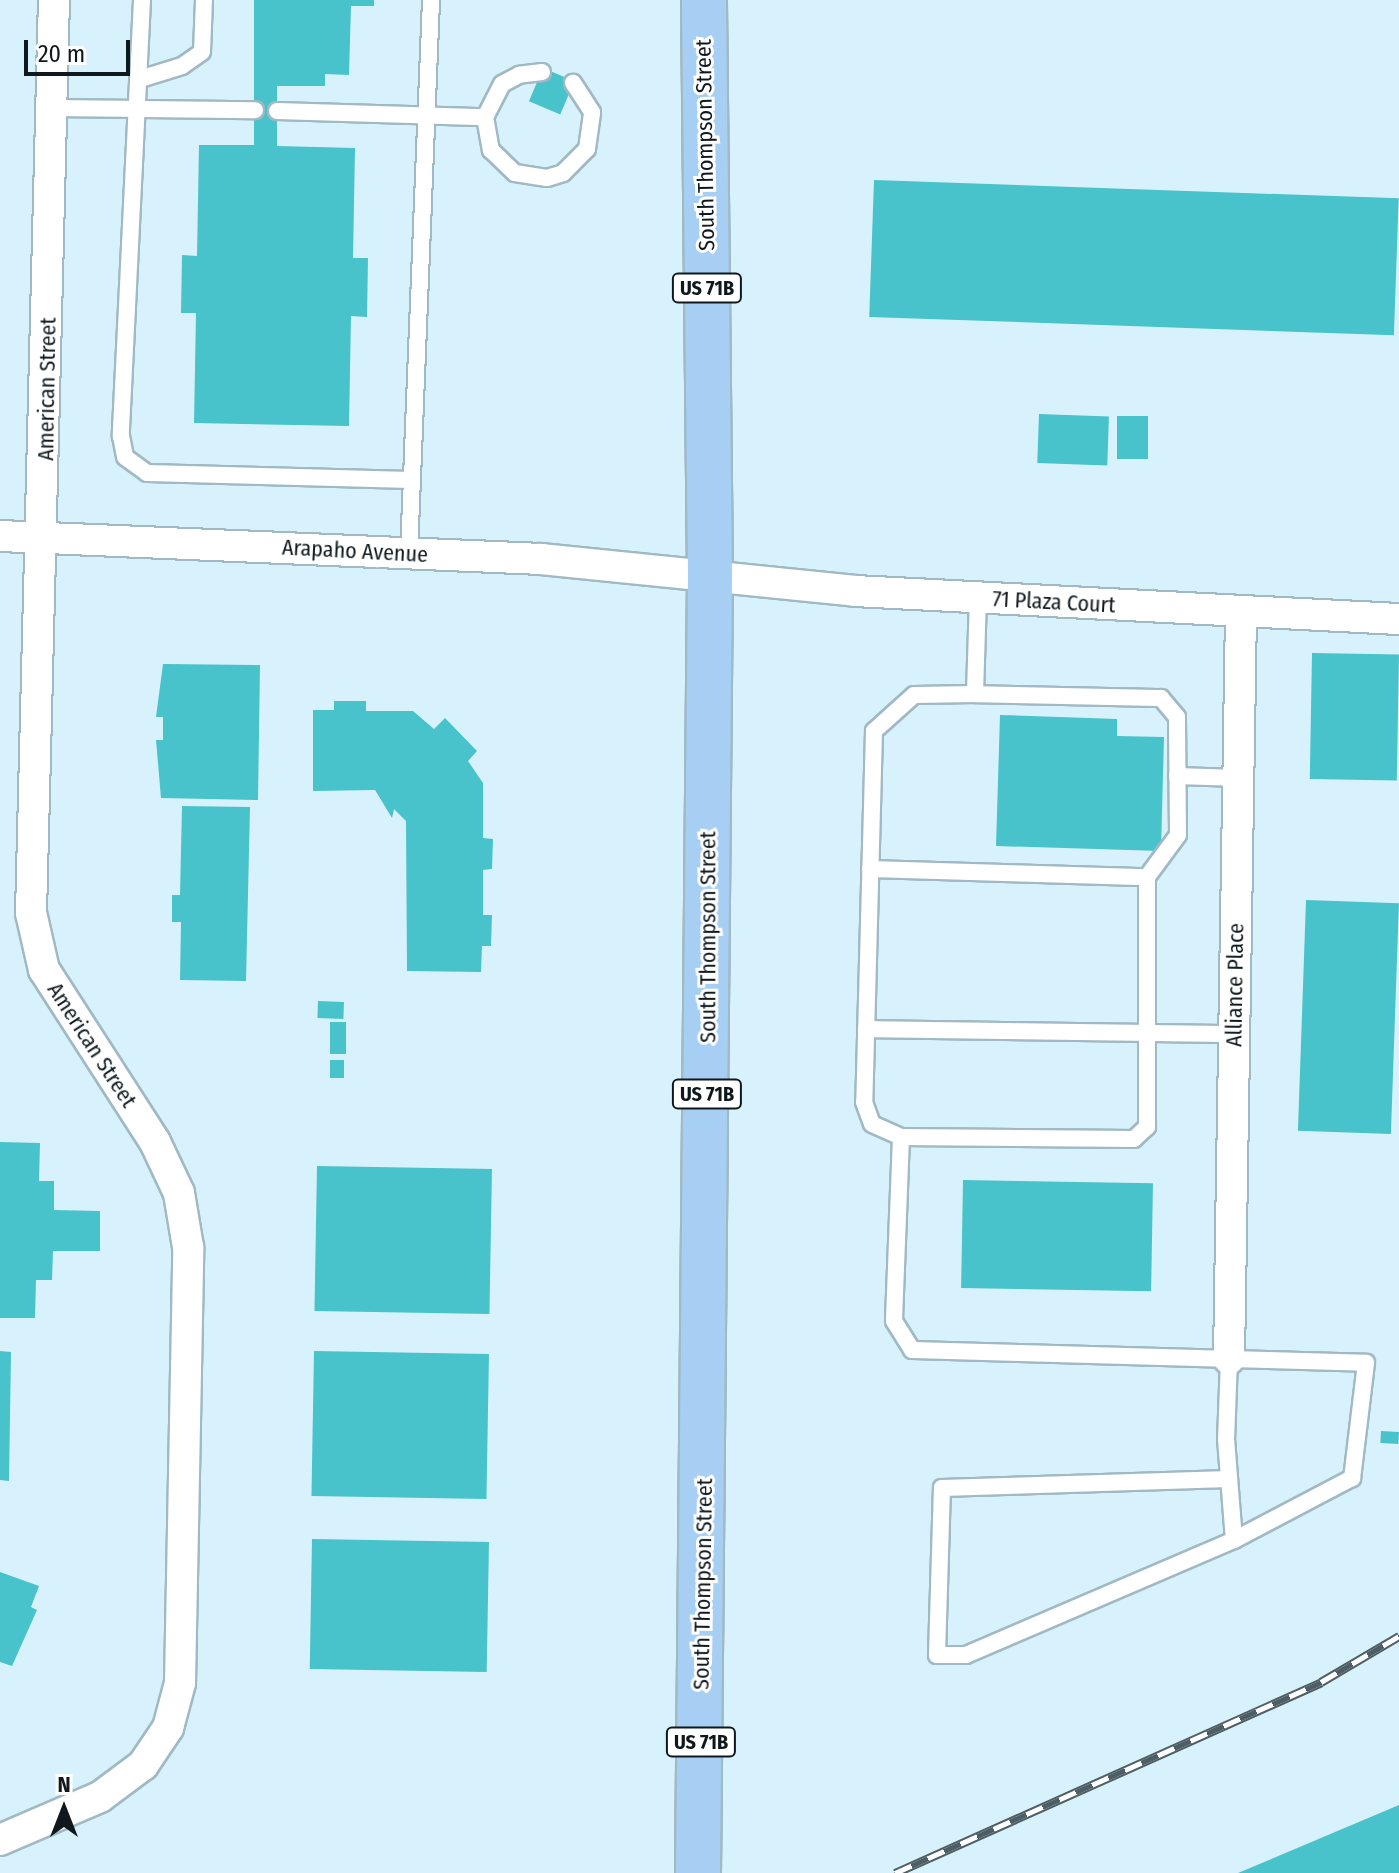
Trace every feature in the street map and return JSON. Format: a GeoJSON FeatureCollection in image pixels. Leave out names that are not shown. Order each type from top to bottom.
{"type":"FeatureCollection","features":[{"type":"Feature","properties":{"kind":"highway","name":"South Thompson Street"},"geometry":{"type":"LineString","coordinates":[[698,1873],[710,576],[704,0]]}},
{"type":"Feature","properties":{"kind":"street","name":"American Street"},"geometry":{"type":"LineString","coordinates":[[0,1840],[100,1797],[143,1765],[168,1728],[180,1683],[188,1247],[173,1180],[155,1142],[44,970],[31,913],[45,537],[54,0]]}},
{"type":"Feature","properties":{"kind":"street","name":"Arapaho Avenue"},"geometry":{"type":"LineString","coordinates":[[0,536],[541,559],[710,576]]}},
{"type":"Feature","properties":{"kind":"street","name":"71 Plaza Court"},"geometry":{"type":"LineString","coordinates":[[710,576],[978,597],[1399,619]]}},
{"type":"Feature","properties":{"kind":"street","name":"Alliance Place"},"geometry":{"type":"LineString","coordinates":[[1229,1359],[1241,612]]}},
{"type":"Feature","properties":{"kind":"lane"},"geometry":{"type":"LineString","coordinates":[[142,0],[121,436],[129,463],[147,473],[412,480]]}},
{"type":"Feature","properties":{"kind":"lane"},"geometry":{"type":"LineString","coordinates":[[140,79],[182,66],[202,52],[204,0]]}},
{"type":"Feature","properties":{"kind":"lane"},"geometry":{"type":"LineString","coordinates":[[409,553],[431,0]]}},
{"type":"Feature","properties":{"kind":"lane"},"geometry":{"type":"LineString","coordinates":[[542,72],[519,75],[502,84],[485,117],[491,150],[515,173],[547,178],[563,173],[587,149],[593,131],[592,112],[573,83]]}},
{"type":"Feature","properties":{"kind":"lane"},"geometry":{"type":"LineString","coordinates":[[52,108],[255,110]]}},
{"type":"Feature","properties":{"kind":"lane"},"geometry":{"type":"LineString","coordinates":[[277,111],[485,117]]}},
{"type":"Feature","properties":{"kind":"lane"},"geometry":{"type":"LineString","coordinates":[[975,694],[978,597]]}},
{"type":"Feature","properties":{"kind":"lane"},"geometry":{"type":"LineString","coordinates":[[914,695],[1161,698],[1177,717],[1177,776],[1178,835],[1147,877],[1147,1127],[1134,1139],[901,1137],[872,1124],[864,1102],[874,731],[914,695]]}},
{"type":"Feature","properties":{"kind":"lane"},"geometry":{"type":"LineString","coordinates":[[1177,776],[1238,778]]}},
{"type":"Feature","properties":{"kind":"lane"},"geometry":{"type":"LineString","coordinates":[[870,869],[1147,877]]}},
{"type":"Feature","properties":{"kind":"lane"},"geometry":{"type":"LineString","coordinates":[[866,1029],[1234,1034]]}},
{"type":"Feature","properties":{"kind":"lane"},"geometry":{"type":"LineString","coordinates":[[901,1137],[894,1321],[912,1350],[1366,1363],[1352,1478],[1234,1540],[966,1655],[937,1655],[942,1488],[1229,1479]]}},
{"type":"Feature","properties":{"kind":"lane"},"geometry":{"type":"LineString","coordinates":[[1229,1359],[1229,1479],[1234,1540]]}},
{"type":"Feature","properties":{"kind":"building"},"geometry":{"type":"Polygon","coordinates":[[[254,0],[374,0],[374,6],[351,6],[349,75],[325,74],[325,86],[277,86],[277,146],[355,148],[353,258],[368,258],[367,317],[351,316],[349,426],[194,423],[196,313],[181,313],[182,255],[197,256],[199,145],[254,145],[254,0]]]}},
{"type":"Feature","properties":{"kind":"building"},"geometry":{"type":"Polygon","coordinates":[[[543,68],[574,81],[560,114],[529,101],[543,68]]]}},
{"type":"Feature","properties":{"kind":"building"},"geometry":{"type":"Polygon","coordinates":[[[874,180],[1399,198],[1394,335],[869,317],[874,180]]]}},
{"type":"Feature","properties":{"kind":"building"},"geometry":{"type":"Polygon","coordinates":[[[1039,414],[1109,416],[1107,465],[1037,463],[1039,414]]]}},
{"type":"Feature","properties":{"kind":"building"},"geometry":{"type":"Polygon","coordinates":[[[1117,416],[1148,416],[1148,459],[1117,459],[1117,416]]]}},
{"type":"Feature","properties":{"kind":"building"},"geometry":{"type":"Polygon","coordinates":[[[1312,653],[1399,655],[1397,780],[1310,779],[1312,653]]]}},
{"type":"Feature","properties":{"kind":"building"},"geometry":{"type":"Polygon","coordinates":[[[163,664],[260,665],[258,800],[161,798],[156,740],[163,740],[163,717],[156,717],[163,664]]]}},
{"type":"Feature","properties":{"kind":"building"},"geometry":{"type":"Polygon","coordinates":[[[334,701],[366,701],[366,711],[413,711],[434,729],[445,718],[477,751],[468,761],[483,783],[483,838],[493,839],[492,869],[483,870],[483,915],[492,915],[491,946],[482,946],[481,972],[407,971],[406,821],[394,809],[392,818],[375,790],[313,791],[313,710],[334,710],[334,701]]]}},
{"type":"Feature","properties":{"kind":"building"},"geometry":{"type":"Polygon","coordinates":[[[1000,715],[1117,719],[1117,736],[1164,737],[1161,851],[996,846],[1000,715]]]}},
{"type":"Feature","properties":{"kind":"building"},"geometry":{"type":"Polygon","coordinates":[[[182,806],[250,807],[246,981],[180,980],[181,922],[172,922],[172,895],[180,895],[182,806]]]}},
{"type":"Feature","properties":{"kind":"building"},"geometry":{"type":"Polygon","coordinates":[[[1306,900],[1399,903],[1391,1134],[1298,1131],[1306,900]]]}},
{"type":"Feature","properties":{"kind":"building"},"geometry":{"type":"Polygon","coordinates":[[[318,1001],[344,1002],[343,1019],[317,1018],[318,1001]]]}},
{"type":"Feature","properties":{"kind":"building"},"geometry":{"type":"Polygon","coordinates":[[[330,1022],[346,1022],[346,1054],[330,1054],[330,1022]]]}},
{"type":"Feature","properties":{"kind":"building"},"geometry":{"type":"Polygon","coordinates":[[[330,1060],[344,1060],[344,1078],[330,1078],[330,1060]]]}},
{"type":"Feature","properties":{"kind":"building"},"geometry":{"type":"Polygon","coordinates":[[[0,1142],[40,1143],[39,1181],[54,1181],[54,1210],[100,1211],[100,1251],[53,1251],[52,1280],[36,1280],[35,1318],[0,1318],[0,1142]]]}},
{"type":"Feature","properties":{"kind":"building"},"geometry":{"type":"Polygon","coordinates":[[[317,1166],[492,1169],[489,1314],[314,1311],[317,1166]]]}},
{"type":"Feature","properties":{"kind":"building"},"geometry":{"type":"Polygon","coordinates":[[[963,1180],[1153,1183],[1151,1291],[961,1288],[963,1180]]]}},
{"type":"Feature","properties":{"kind":"building"},"geometry":{"type":"Polygon","coordinates":[[[0,1351],[11,1352],[9,1481],[0,1480],[0,1351]]]}},
{"type":"Feature","properties":{"kind":"building"},"geometry":{"type":"Polygon","coordinates":[[[314,1351],[489,1354],[486,1499],[311,1496],[314,1351]]]}},
{"type":"Feature","properties":{"kind":"building"},"geometry":{"type":"Polygon","coordinates":[[[1381,1431],[1399,1432],[1398,1444],[1380,1443],[1381,1431]]]}},
{"type":"Feature","properties":{"kind":"building"},"geometry":{"type":"Polygon","coordinates":[[[312,1539],[489,1542],[487,1672],[310,1669],[312,1539]]]}},
{"type":"Feature","properties":{"kind":"building"},"geometry":{"type":"Polygon","coordinates":[[[0,1572],[39,1586],[31,1607],[37,1610],[12,1666],[0,1662],[0,1572]]]}},
{"type":"Feature","properties":{"kind":"building"},"geometry":{"type":"Polygon","coordinates":[[[1399,1805],[1399,1873],[1238,1873],[1399,1805]]]}},
{"type":"Feature","properties":{"kind":"railway"},"geometry":{"type":"LineString","coordinates":[[895,1873],[1321,1682],[1399,1636]]}}]}
